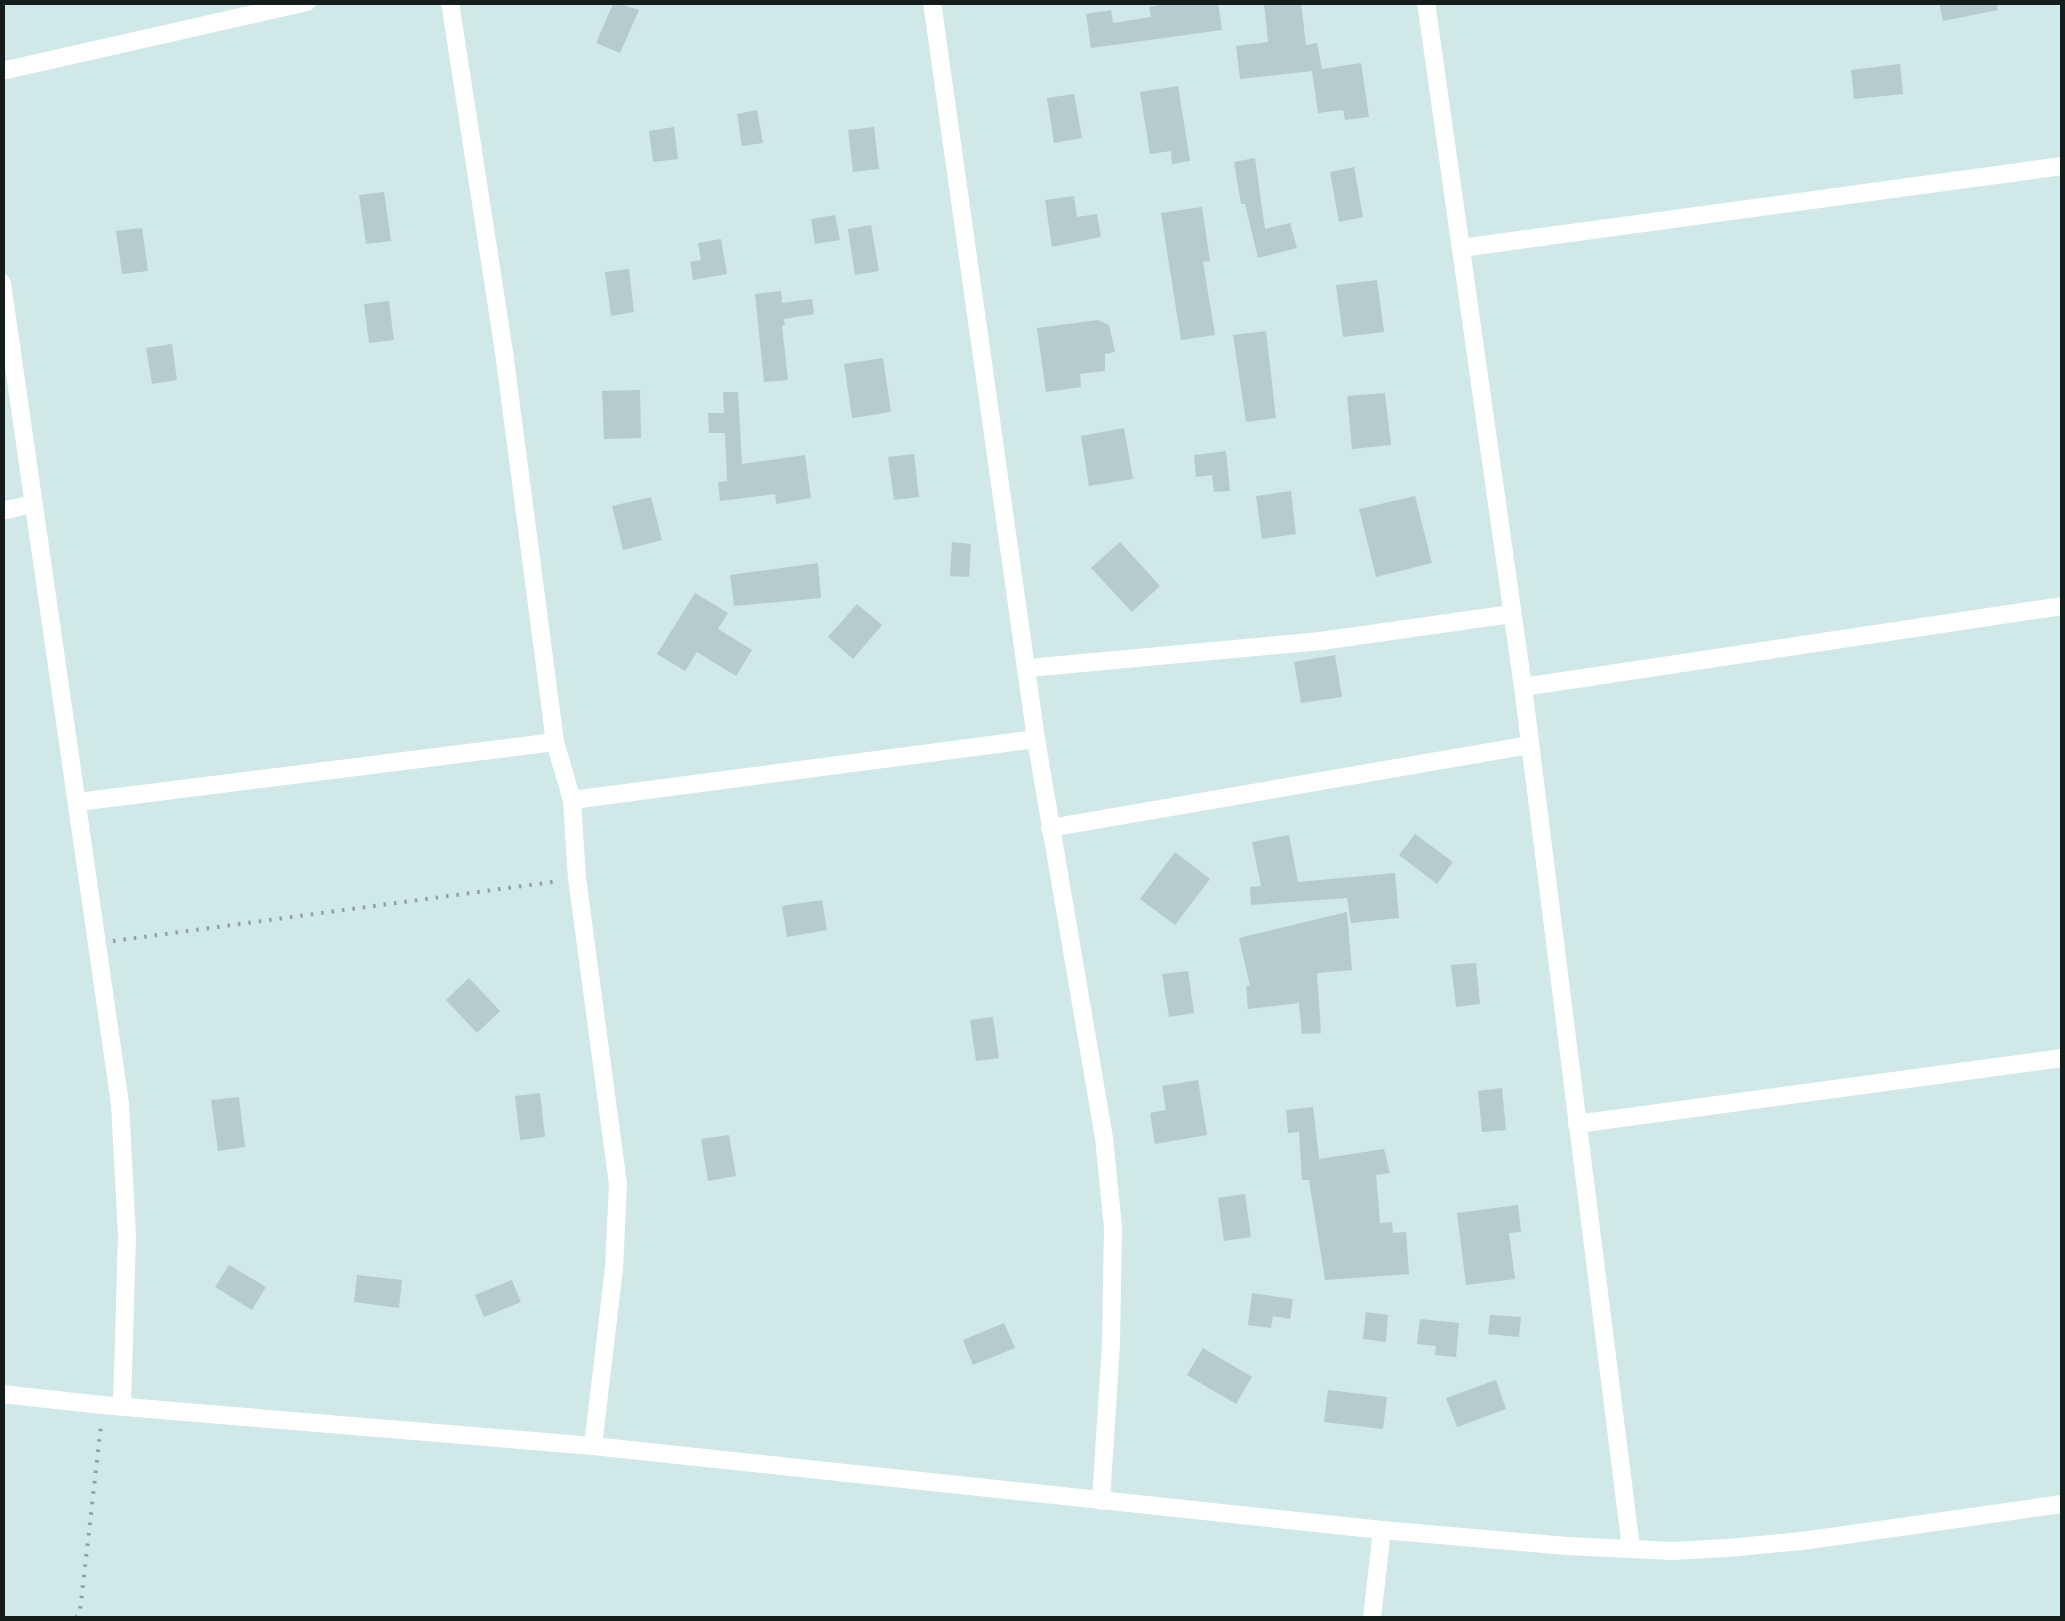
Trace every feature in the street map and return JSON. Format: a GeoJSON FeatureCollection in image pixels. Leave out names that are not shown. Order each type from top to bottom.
{"type":"FeatureCollection","features":[{"type":"Feature","properties":{"kind":"street"},"geometry":{"type":"LineString","coordinates":[[2,70],[246,10],[307,2]]}},
{"type":"Feature","properties":{"kind":"street"},"geometry":{"type":"LineString","coordinates":[[450,2],[504,352],[555,742],[572,800],[577,878],[618,1184],[614,1268],[593,1446]]}},
{"type":"Feature","properties":{"kind":"street"},"geometry":{"type":"LineString","coordinates":[[932,2],[1036,739],[1104,1138],[1113,1228],[1111,1344],[1101,1501]]}},
{"type":"Feature","properties":{"kind":"street"},"geometry":{"type":"LineString","coordinates":[[1426,2],[1523,687],[1631,1548]]}},
{"type":"Feature","properties":{"kind":"street"},"geometry":{"type":"LineString","coordinates":[[1461,248],[2062,166]]}},
{"type":"Feature","properties":{"kind":"street"},"geometry":{"type":"LineString","coordinates":[[2,283],[98,942],[125,1168],[122,1406]]}},
{"type":"Feature","properties":{"kind":"street"},"geometry":{"type":"LineString","coordinates":[[2,511],[33,504]]}},
{"type":"Feature","properties":{"kind":"street"},"geometry":{"type":"LineString","coordinates":[[1523,687],[2062,606]]}},
{"type":"Feature","properties":{"kind":"street"},"geometry":{"type":"LineString","coordinates":[[1029,668],[1321,641],[1510,614]]}},
{"type":"Feature","properties":{"kind":"street"},"geometry":{"type":"LineString","coordinates":[[572,800],[1036,739]]}},
{"type":"Feature","properties":{"kind":"street"},"geometry":{"type":"LineString","coordinates":[[78,802],[555,742]]}},
{"type":"Feature","properties":{"kind":"street"},"geometry":{"type":"LineString","coordinates":[[1050,828],[1529,745]]}},
{"type":"Feature","properties":{"kind":"street"},"geometry":{"type":"LineString","coordinates":[[1577,1124],[2062,1058]]}},
{"type":"Feature","properties":{"kind":"street"},"geometry":{"type":"LineString","coordinates":[[2,1394],[593,1446],[1382,1530],[1631,1548],[1672,1550],[1784,1543],[2062,1504]]}},
{"type":"Feature","properties":{"kind":"street"},"geometry":{"type":"LineString","coordinates":[[1372,1618],[1382,1530]]}},
{"type":"Feature","properties":{"kind":"path"},"geometry":{"type":"LineString","coordinates":[[98,942],[577,878]]}},
{"type":"Feature","properties":{"kind":"path"},"geometry":{"type":"LineString","coordinates":[[76,1618],[98,1468],[102,1405]]}},
{"type":"Feature","properties":{"kind":"building"},"geometry":{"type":"Polygon","coordinates":[[[614,2],[639,10],[620,53],[596,43],[614,2]]]}},
{"type":"Feature","properties":{"kind":"building"},"geometry":{"type":"Polygon","coordinates":[[[1175,2],[1218,2],[1222,30],[1091,48],[1086,14],[1111,10],[1113,23],[1151,17],[1149,7],[1175,2]]]}},
{"type":"Feature","properties":{"kind":"building"},"geometry":{"type":"Polygon","coordinates":[[[1301,2],[1306,45],[1317,43],[1322,69],[1361,63],[1369,117],[1345,120],[1343,110],[1318,113],[1312,71],[1240,79],[1236,46],[1268,42],[1264,4],[1301,2]]]}},
{"type":"Feature","properties":{"kind":"building"},"geometry":{"type":"Polygon","coordinates":[[[1939,2],[1997,2],[1998,10],[1943,21],[1939,2]]]}},
{"type":"Feature","properties":{"kind":"building"},"geometry":{"type":"Polygon","coordinates":[[[1900,64],[1903,94],[1854,99],[1851,70],[1900,64]]]}},
{"type":"Feature","properties":{"kind":"building"},"geometry":{"type":"Polygon","coordinates":[[[1178,86],[1190,161],[1172,164],[1171,151],[1150,154],[1140,92],[1178,86]]]}},
{"type":"Feature","properties":{"kind":"building"},"geometry":{"type":"Polygon","coordinates":[[[1074,94],[1082,138],[1054,143],[1047,98],[1074,94]]]}},
{"type":"Feature","properties":{"kind":"building"},"geometry":{"type":"Polygon","coordinates":[[[757,110],[763,143],[742,146],[737,114],[757,110]]]}},
{"type":"Feature","properties":{"kind":"building"},"geometry":{"type":"Polygon","coordinates":[[[674,127],[678,159],[653,162],[649,131],[674,127]]]}},
{"type":"Feature","properties":{"kind":"building"},"geometry":{"type":"Polygon","coordinates":[[[874,127],[879,169],[853,172],[848,130],[874,127]]]}},
{"type":"Feature","properties":{"kind":"building"},"geometry":{"type":"Polygon","coordinates":[[[1255,158],[1265,229],[1290,223],[1297,248],[1258,258],[1245,204],[1241,204],[1234,162],[1255,158]]]}},
{"type":"Feature","properties":{"kind":"building"},"geometry":{"type":"Polygon","coordinates":[[[1354,167],[1363,217],[1339,222],[1330,172],[1354,167]]]}},
{"type":"Feature","properties":{"kind":"building"},"geometry":{"type":"Polygon","coordinates":[[[384,192],[391,241],[366,244],[359,195],[384,192]]]}},
{"type":"Feature","properties":{"kind":"building"},"geometry":{"type":"Polygon","coordinates":[[[1074,196],[1077,217],[1097,214],[1101,237],[1052,247],[1045,200],[1074,196]]]}},
{"type":"Feature","properties":{"kind":"building"},"geometry":{"type":"Polygon","coordinates":[[[1202,207],[1210,261],[1203,262],[1215,335],[1181,340],[1161,213],[1202,207]]]}},
{"type":"Feature","properties":{"kind":"building"},"geometry":{"type":"Polygon","coordinates":[[[835,215],[840,240],[815,244],[811,219],[835,215]]]}},
{"type":"Feature","properties":{"kind":"building"},"geometry":{"type":"Polygon","coordinates":[[[871,225],[879,271],[855,275],[848,229],[871,225]]]}},
{"type":"Feature","properties":{"kind":"building"},"geometry":{"type":"Polygon","coordinates":[[[142,228],[148,271],[122,274],[116,231],[142,228]]]}},
{"type":"Feature","properties":{"kind":"building"},"geometry":{"type":"Polygon","coordinates":[[[721,239],[727,274],[693,280],[690,262],[701,260],[698,243],[721,239]]]}},
{"type":"Feature","properties":{"kind":"building"},"geometry":{"type":"Polygon","coordinates":[[[629,269],[634,312],[611,316],[605,272],[629,269]]]}},
{"type":"Feature","properties":{"kind":"building"},"geometry":{"type":"Polygon","coordinates":[[[1377,280],[1384,332],[1343,337],[1336,285],[1377,280]]]}},
{"type":"Feature","properties":{"kind":"building"},"geometry":{"type":"Polygon","coordinates":[[[781,291],[782,303],[812,299],[814,314],[784,319],[788,380],[764,382],[755,294],[781,291]]]}},
{"type":"Feature","properties":{"kind":"building"},"geometry":{"type":"Polygon","coordinates":[[[389,301],[394,340],[369,343],[364,304],[389,301]]]}},
{"type":"Feature","properties":{"kind":"building"},"geometry":{"type":"Polygon","coordinates":[[[1098,320],[1109,325],[1115,352],[1105,354],[1105,371],[1080,374],[1081,387],[1046,392],[1037,328],[1098,320]]]}},
{"type":"Feature","properties":{"kind":"building"},"geometry":{"type":"Polygon","coordinates":[[[1266,331],[1276,418],[1246,422],[1233,335],[1266,331]]]}},
{"type":"Feature","properties":{"kind":"building"},"geometry":{"type":"Polygon","coordinates":[[[172,344],[177,380],[152,384],[146,348],[172,344]]]}},
{"type":"Feature","properties":{"kind":"building"},"geometry":{"type":"Polygon","coordinates":[[[883,358],[891,412],[852,418],[844,364],[883,358]]]}},
{"type":"Feature","properties":{"kind":"building"},"geometry":{"type":"Polygon","coordinates":[[[640,390],[641,438],[604,439],[602,391],[640,390]]]}},
{"type":"Feature","properties":{"kind":"building"},"geometry":{"type":"Polygon","coordinates":[[[723,392],[738,392],[742,464],[805,455],[811,498],[776,504],[775,494],[720,501],[718,482],[727,481],[725,433],[709,433],[708,413],[724,413],[723,392]]]}},
{"type":"Feature","properties":{"kind":"building"},"geometry":{"type":"Polygon","coordinates":[[[1385,393],[1391,445],[1352,449],[1347,396],[1385,393]]]}},
{"type":"Feature","properties":{"kind":"building"},"geometry":{"type":"Polygon","coordinates":[[[1124,428],[1133,479],[1089,486],[1081,436],[1124,428]]]}},
{"type":"Feature","properties":{"kind":"building"},"geometry":{"type":"Polygon","coordinates":[[[1226,451],[1230,491],[1214,492],[1212,475],[1196,477],[1194,455],[1226,451]]]}},
{"type":"Feature","properties":{"kind":"building"},"geometry":{"type":"Polygon","coordinates":[[[914,454],[919,497],[894,500],[888,457],[914,454]]]}},
{"type":"Feature","properties":{"kind":"building"},"geometry":{"type":"Polygon","coordinates":[[[1291,491],[1296,534],[1262,539],[1256,496],[1291,491]]]}},
{"type":"Feature","properties":{"kind":"building"},"geometry":{"type":"Polygon","coordinates":[[[1415,496],[1432,563],[1376,577],[1359,509],[1415,496]]]}},
{"type":"Feature","properties":{"kind":"building"},"geometry":{"type":"Polygon","coordinates":[[[651,497],[662,540],[623,550],[612,506],[651,497]]]}},
{"type":"Feature","properties":{"kind":"building"},"geometry":{"type":"Polygon","coordinates":[[[952,542],[971,544],[969,577],[950,576],[952,542]]]}},
{"type":"Feature","properties":{"kind":"building"},"geometry":{"type":"Polygon","coordinates":[[[1120,542],[1160,586],[1132,612],[1091,568],[1120,542]]]}},
{"type":"Feature","properties":{"kind":"building"},"geometry":{"type":"Polygon","coordinates":[[[818,563],[821,598],[734,606],[730,575],[818,563]]]}},
{"type":"Feature","properties":{"kind":"building"},"geometry":{"type":"Polygon","coordinates":[[[695,593],[728,613],[718,629],[752,650],[736,676],[697,652],[685,671],[657,654],[695,593]]]}},
{"type":"Feature","properties":{"kind":"building"},"geometry":{"type":"Polygon","coordinates":[[[857,604],[882,625],[853,659],[828,637],[857,604]]]}},
{"type":"Feature","properties":{"kind":"building"},"geometry":{"type":"Polygon","coordinates":[[[1335,655],[1342,697],[1301,703],[1294,662],[1335,655]]]}},
{"type":"Feature","properties":{"kind":"building"},"geometry":{"type":"Polygon","coordinates":[[[1415,834],[1453,862],[1437,884],[1399,855],[1415,834]]]}},
{"type":"Feature","properties":{"kind":"building"},"geometry":{"type":"Polygon","coordinates":[[[1289,835],[1298,882],[1395,873],[1399,918],[1351,923],[1347,898],[1251,905],[1250,887],[1261,886],[1252,842],[1289,835]]]}},
{"type":"Feature","properties":{"kind":"building"},"geometry":{"type":"Polygon","coordinates":[[[1175,852],[1210,879],[1175,925],[1140,899],[1175,852]]]}},
{"type":"Feature","properties":{"kind":"building"},"geometry":{"type":"Polygon","coordinates":[[[822,900],[827,930],[787,937],[782,906],[822,900]]]}},
{"type":"Feature","properties":{"kind":"building"},"geometry":{"type":"Polygon","coordinates":[[[1347,912],[1352,970],[1317,973],[1321,1033],[1302,1034],[1299,1003],[1248,1009],[1246,986],[1250,986],[1239,938],[1347,912]]]}},
{"type":"Feature","properties":{"kind":"building"},"geometry":{"type":"Polygon","coordinates":[[[1476,963],[1480,1004],[1456,1007],[1451,965],[1476,963]]]}},
{"type":"Feature","properties":{"kind":"building"},"geometry":{"type":"Polygon","coordinates":[[[1188,971],[1194,1013],[1169,1017],[1162,974],[1188,971]]]}},
{"type":"Feature","properties":{"kind":"building"},"geometry":{"type":"Polygon","coordinates":[[[469,978],[500,1011],[477,1033],[446,1000],[469,978]]]}},
{"type":"Feature","properties":{"kind":"building"},"geometry":{"type":"Polygon","coordinates":[[[993,1017],[999,1058],[976,1061],[970,1020],[993,1017]]]}},
{"type":"Feature","properties":{"kind":"building"},"geometry":{"type":"Polygon","coordinates":[[[1198,1080],[1207,1135],[1155,1144],[1150,1113],[1166,1110],[1162,1086],[1198,1080]]]}},
{"type":"Feature","properties":{"kind":"building"},"geometry":{"type":"Polygon","coordinates":[[[1502,1088],[1506,1130],[1482,1132],[1478,1091],[1502,1088]]]}},
{"type":"Feature","properties":{"kind":"building"},"geometry":{"type":"Polygon","coordinates":[[[540,1093],[545,1137],[520,1140],[515,1096],[540,1093]]]}},
{"type":"Feature","properties":{"kind":"building"},"geometry":{"type":"Polygon","coordinates":[[[239,1097],[245,1147],[218,1151],[211,1100],[239,1097]]]}},
{"type":"Feature","properties":{"kind":"building"},"geometry":{"type":"Polygon","coordinates":[[[1313,1107],[1319,1159],[1384,1149],[1390,1173],[1376,1175],[1380,1223],[1392,1222],[1393,1233],[1406,1232],[1409,1274],[1325,1280],[1309,1180],[1302,1180],[1299,1132],[1288,1133],[1286,1110],[1313,1107]]]}},
{"type":"Feature","properties":{"kind":"building"},"geometry":{"type":"Polygon","coordinates":[[[729,1135],[736,1176],[708,1181],[701,1139],[729,1135]]]}},
{"type":"Feature","properties":{"kind":"building"},"geometry":{"type":"Polygon","coordinates":[[[1245,1194],[1251,1237],[1224,1241],[1218,1198],[1245,1194]]]}},
{"type":"Feature","properties":{"kind":"building"},"geometry":{"type":"Polygon","coordinates":[[[1518,1205],[1521,1232],[1509,1233],[1515,1279],[1466,1285],[1457,1213],[1518,1205]]]}},
{"type":"Feature","properties":{"kind":"building"},"geometry":{"type":"Polygon","coordinates":[[[229,1265],[266,1287],[252,1310],[215,1287],[229,1265]]]}},
{"type":"Feature","properties":{"kind":"building"},"geometry":{"type":"Polygon","coordinates":[[[357,1275],[402,1280],[399,1308],[354,1302],[357,1275]]]}},
{"type":"Feature","properties":{"kind":"building"},"geometry":{"type":"Polygon","coordinates":[[[512,1280],[521,1302],[484,1317],[475,1295],[512,1280]]]}},
{"type":"Feature","properties":{"kind":"building"},"geometry":{"type":"Polygon","coordinates":[[[1252,1293],[1293,1299],[1290,1319],[1273,1316],[1271,1328],[1248,1325],[1252,1293]]]}},
{"type":"Feature","properties":{"kind":"building"},"geometry":{"type":"Polygon","coordinates":[[[1366,1312],[1388,1315],[1386,1342],[1363,1339],[1366,1312]]]}},
{"type":"Feature","properties":{"kind":"building"},"geometry":{"type":"Polygon","coordinates":[[[1490,1315],[1521,1317],[1519,1337],[1488,1334],[1490,1315]]]}},
{"type":"Feature","properties":{"kind":"building"},"geometry":{"type":"Polygon","coordinates":[[[1420,1319],[1459,1323],[1456,1357],[1435,1355],[1436,1346],[1417,1344],[1420,1319]]]}},
{"type":"Feature","properties":{"kind":"building"},"geometry":{"type":"Polygon","coordinates":[[[1004,1323],[1015,1348],[973,1365],[963,1340],[1004,1323]]]}},
{"type":"Feature","properties":{"kind":"building"},"geometry":{"type":"Polygon","coordinates":[[[1203,1348],[1252,1377],[1236,1404],[1187,1375],[1203,1348]]]}},
{"type":"Feature","properties":{"kind":"building"},"geometry":{"type":"Polygon","coordinates":[[[1496,1380],[1506,1409],[1457,1427],[1446,1398],[1496,1380]]]}},
{"type":"Feature","properties":{"kind":"building"},"geometry":{"type":"Polygon","coordinates":[[[1328,1390],[1387,1397],[1383,1429],[1324,1422],[1328,1390]]]}}]}
